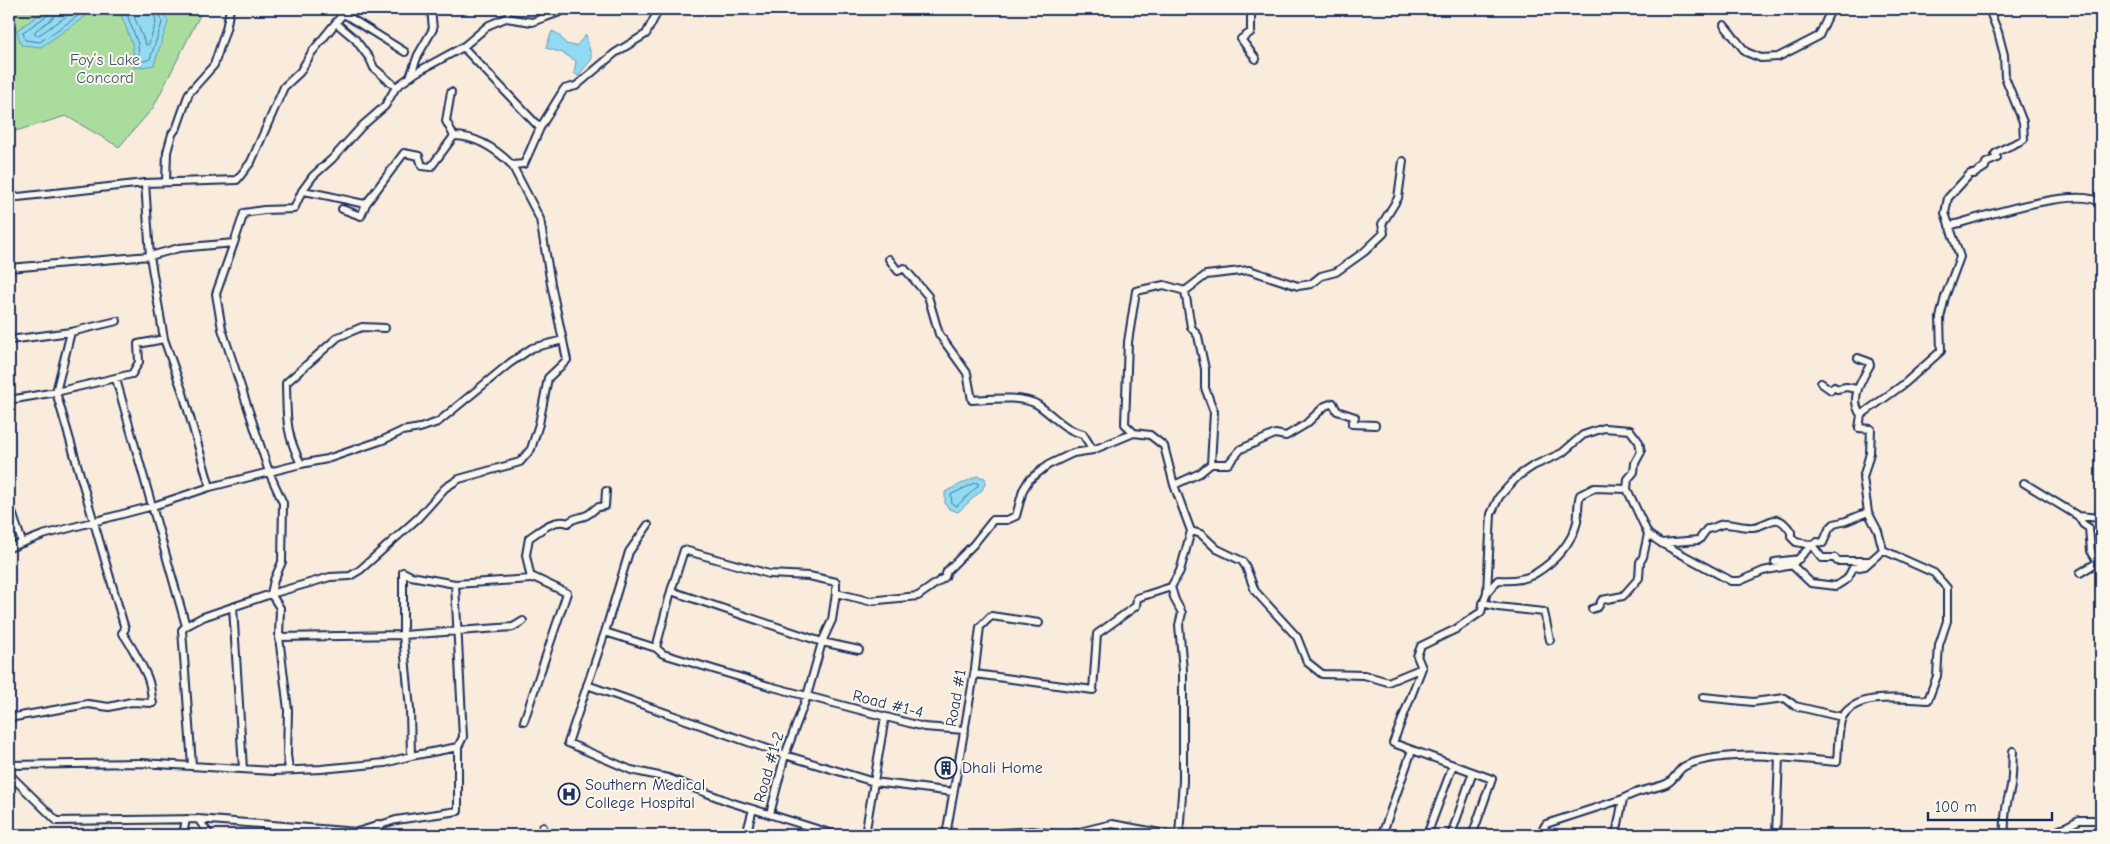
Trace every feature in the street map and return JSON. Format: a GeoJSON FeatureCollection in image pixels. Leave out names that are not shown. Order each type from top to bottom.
{"type":"FeatureCollection","features":[{"type":"Feature","properties":{"kind":"street"},"geometry":{"type":"LineString","coordinates":[[166,182],[167,152],[172,134],[178,127],[189,93],[214,65],[226,29],[230,9]]}},
{"type":"Feature","properties":{"kind":"street"},"geometry":{"type":"LineString","coordinates":[[410,77],[418,55],[433,29],[431,9]]}},
{"type":"Feature","properties":{"kind":"street"},"geometry":{"type":"LineString","coordinates":[[289,769],[287,755],[288,710],[279,637],[280,608],[271,594],[274,580],[282,562],[283,503],[269,472],[222,329],[216,294],[244,213],[294,209],[302,191],[313,176],[332,159],[362,126],[385,106],[396,87],[463,47],[489,25],[506,18],[532,22],[560,12],[562,9]]}},
{"type":"Feature","properties":{"kind":"street"},"geometry":{"type":"LineString","coordinates":[[512,165],[524,164],[540,128],[564,89],[576,86],[614,53],[646,34],[659,9]]}},
{"type":"Feature","properties":{"kind":"street"},"geometry":{"type":"LineString","coordinates":[[1251,9],[1251,32],[1241,39],[1256,59]]}},
{"type":"Feature","properties":{"kind":"street"},"geometry":{"type":"LineString","coordinates":[[1724,25],[1746,52],[1761,58],[1778,57],[1819,36],[1830,12],[1836,9]]}},
{"type":"Feature","properties":{"kind":"street"},"geometry":{"type":"LineString","coordinates":[[1861,416],[1904,384],[1941,351],[1940,318],[1945,297],[1960,257],[1946,213],[1948,198],[1970,174],[1974,174],[1985,167],[1986,163],[1997,158],[1995,154],[2004,147],[2024,139],[2023,122],[2005,77],[2004,55],[1998,32],[1990,12],[1985,9]]}},
{"type":"Feature","properties":{"kind":"street"},"geometry":{"type":"LineString","coordinates":[[9,198],[144,183],[237,180],[251,162],[284,87],[300,72],[312,52],[346,11],[405,52]]}},
{"type":"Feature","properties":{"kind":"street"},"geometry":{"type":"LineString","coordinates":[[336,23],[355,39],[370,59],[374,68],[396,87]]}},
{"type":"Feature","properties":{"kind":"street"},"geometry":{"type":"LineString","coordinates":[[463,47],[540,128]]}},
{"type":"Feature","properties":{"kind":"street"},"geometry":{"type":"LineString","coordinates":[[450,92],[446,121],[454,136]]}},
{"type":"Feature","properties":{"kind":"street"},"geometry":{"type":"LineString","coordinates":[[192,765],[182,630],[186,626],[203,617],[271,594],[330,577],[350,576],[360,570],[418,518],[445,488],[459,479],[520,462],[531,449],[540,424],[548,378],[567,360],[540,219],[512,165],[499,152],[468,136],[454,136]]}},
{"type":"Feature","properties":{"kind":"street"},"geometry":{"type":"LineString","coordinates":[[342,209],[362,216],[366,204],[404,153],[419,156],[422,166],[431,167],[454,136]]}},
{"type":"Feature","properties":{"kind":"street"},"geometry":{"type":"LineString","coordinates":[[1185,291],[1206,276],[1249,270],[1298,286],[1311,284],[1321,276],[1336,272],[1364,252],[1384,233],[1382,224],[1391,206],[1398,198],[1403,161]]}},
{"type":"Feature","properties":{"kind":"street"},"geometry":{"type":"LineString","coordinates":[[144,183],[150,256],[164,339],[183,393],[210,487]]}},
{"type":"Feature","properties":{"kind":"street"},"geometry":{"type":"LineString","coordinates":[[302,191],[366,204]]}},
{"type":"Feature","properties":{"kind":"street"},"geometry":{"type":"LineString","coordinates":[[1949,226],[2017,207],[2081,196],[2097,200],[2101,203]]}},
{"type":"Feature","properties":{"kind":"street"},"geometry":{"type":"LineString","coordinates":[[9,268],[150,256],[179,248],[234,243]]}},
{"type":"Feature","properties":{"kind":"street"},"geometry":{"type":"LineString","coordinates":[[889,259],[898,271],[904,268],[928,296],[939,334],[967,374],[972,400],[1007,398],[1036,404],[1072,432],[1083,434],[1092,450]]}},
{"type":"Feature","properties":{"kind":"street"},"geometry":{"type":"LineString","coordinates":[[1134,433],[1125,424],[1125,391],[1128,342],[1136,291],[1164,285],[1185,291]]}},
{"type":"Feature","properties":{"kind":"street"},"geometry":{"type":"LineString","coordinates":[[1185,291],[1191,327],[1198,336],[1205,369],[1206,388],[1214,412],[1211,464]]}},
{"type":"Feature","properties":{"kind":"street"},"geometry":{"type":"LineString","coordinates":[[9,340],[72,332],[117,321]]}},
{"type":"Feature","properties":{"kind":"street"},"geometry":{"type":"LineString","coordinates":[[301,464],[287,426],[286,383],[338,337],[362,327],[385,328]]}},
{"type":"Feature","properties":{"kind":"street"},"geometry":{"type":"LineString","coordinates":[[9,718],[88,704],[109,707],[131,702],[152,703],[149,679],[126,636],[122,633],[125,629],[56,392],[72,332]]}},
{"type":"Feature","properties":{"kind":"street"},"geometry":{"type":"LineString","coordinates":[[9,400],[56,392],[132,374],[139,362],[138,344],[164,339]]}},
{"type":"Feature","properties":{"kind":"street"},"geometry":{"type":"LineString","coordinates":[[9,548],[22,542],[92,521],[153,506],[210,487],[327,459],[383,440],[402,431],[438,422],[532,348],[563,340]]}},
{"type":"Feature","properties":{"kind":"street"},"geometry":{"type":"LineString","coordinates":[[1858,358],[1869,362],[1870,366],[1857,389],[1856,409],[1861,416],[1860,428],[1871,429],[1870,452],[1863,478],[1868,512],[1878,531],[1883,550]]}},
{"type":"Feature","properties":{"kind":"street"},"geometry":{"type":"LineString","coordinates":[[116,379],[186,626]]}},
{"type":"Feature","properties":{"kind":"street"},"geometry":{"type":"LineString","coordinates":[[1821,383],[1831,390],[1834,387],[1837,389],[1846,387],[1857,389]]}},
{"type":"Feature","properties":{"kind":"street"},"geometry":{"type":"LineString","coordinates":[[1174,485],[1200,473],[1211,464],[1228,464],[1241,449],[1275,434],[1286,436],[1306,424],[1325,406],[1333,404],[1337,411],[1355,417],[1352,424],[1375,425]]}},
{"type":"Feature","properties":{"kind":"street"},"geometry":{"type":"LineString","coordinates":[[1487,592],[1491,514],[1498,497],[1518,476],[1533,466],[1562,453],[1583,435],[1604,428],[1630,430],[1639,442],[1640,452],[1635,463],[1634,472],[1628,479],[1627,489],[1648,534],[1660,543],[1731,580],[1740,582],[1763,571],[1792,565],[1812,545],[1817,542],[1823,543],[1829,529],[1834,524],[1868,512]]}},
{"type":"Feature","properties":{"kind":"street"},"geometry":{"type":"LineString","coordinates":[[656,648],[684,550],[769,574],[809,576],[836,582],[836,593],[869,601],[918,596],[945,577],[947,571],[973,545],[993,520],[1007,520],[1016,516],[1023,490],[1029,480],[1048,466],[1073,453],[1092,450],[1134,433],[1150,435],[1164,446],[1174,485],[1191,531],[1180,571],[1171,587],[1137,598],[1136,606],[1097,634],[1092,690],[975,674]]}},
{"type":"Feature","properties":{"kind":"street"},"geometry":{"type":"LineString","coordinates":[[2024,483],[2078,516],[2101,518]]}},
{"type":"Feature","properties":{"kind":"street"},"geometry":{"type":"LineString","coordinates":[[1473,833],[1492,779],[1393,743],[1422,668],[1417,656],[1421,646],[1456,629],[1481,612],[1482,603],[1487,592],[1498,580],[1513,581],[1535,574],[1560,552],[1572,536],[1577,521],[1580,495],[1594,488],[1627,489]]}},
{"type":"Feature","properties":{"kind":"street"},"geometry":{"type":"LineString","coordinates":[[531,576],[526,555],[529,538],[549,525],[561,521],[568,523],[574,517],[587,515],[596,506],[605,506],[606,491]]}},
{"type":"Feature","properties":{"kind":"street"},"geometry":{"type":"LineString","coordinates":[[9,503],[22,542]]}},
{"type":"Feature","properties":{"kind":"street"},"geometry":{"type":"LineString","coordinates":[[2078,516],[2083,524],[2090,528],[2091,551],[2098,562],[2080,573]]}},
{"type":"Feature","properties":{"kind":"street"},"geometry":{"type":"LineString","coordinates":[[1660,543],[1699,540],[1706,530],[1722,524],[1754,527],[1771,519],[1780,521],[1787,527],[1791,532],[1791,538],[1796,542],[1812,545],[1822,558]]}},
{"type":"Feature","properties":{"kind":"street"},"geometry":{"type":"LineString","coordinates":[[648,525],[629,552],[605,632],[586,685],[785,755],[874,782],[953,792]]}},
{"type":"Feature","properties":{"kind":"street"},"geometry":{"type":"LineString","coordinates":[[1191,531],[1201,534],[1218,549],[1242,561],[1255,591],[1297,637],[1306,662],[1322,674],[1364,675],[1388,682],[1422,668]]}},
{"type":"Feature","properties":{"kind":"street"},"geometry":{"type":"LineString","coordinates":[[1592,609],[1598,607],[1602,600],[1623,596],[1639,578],[1640,562],[1643,557],[1648,534]]}},
{"type":"Feature","properties":{"kind":"street"},"geometry":{"type":"LineString","coordinates":[[1792,565],[1811,583],[1836,586],[1847,579],[1853,568],[1865,566],[1883,550]]}},
{"type":"Feature","properties":{"kind":"street"},"geometry":{"type":"LineString","coordinates":[[1539,835],[1546,824],[1623,799],[1632,793],[1669,784],[1680,769],[1695,761],[1756,754],[1837,762],[1842,717],[1852,707],[1874,698],[1928,700],[1937,676],[1939,645],[1947,621],[1947,588],[1934,573],[1883,550]]}},
{"type":"Feature","properties":{"kind":"street"},"geometry":{"type":"LineString","coordinates":[[1775,562],[1813,554],[1822,558],[1836,558],[1837,561],[1871,561]]}},
{"type":"Feature","properties":{"kind":"street"},"geometry":{"type":"LineString","coordinates":[[411,756],[410,708],[402,635],[403,572],[411,576],[455,584],[531,579],[531,576]]}},
{"type":"Feature","properties":{"kind":"street"},"geometry":{"type":"LineString","coordinates":[[524,720],[567,593],[531,576]]}},
{"type":"Feature","properties":{"kind":"street"},"geometry":{"type":"LineString","coordinates":[[9,774],[57,821],[198,819],[357,832],[396,820],[458,811],[458,747],[463,736],[455,584]]}},
{"type":"Feature","properties":{"kind":"street"},"geometry":{"type":"LineString","coordinates":[[1171,587],[1182,613],[1178,625],[1183,670],[1181,693],[1183,781],[1179,835]]}},
{"type":"Feature","properties":{"kind":"street"},"geometry":{"type":"LineString","coordinates":[[671,591],[822,642],[859,650]]}},
{"type":"Feature","properties":{"kind":"street","name":"Road #1-2"},"geometry":{"type":"LineString","coordinates":[[586,685],[568,743],[631,770],[668,778],[770,814],[785,755],[807,696],[822,642],[832,620],[836,593]]}},
{"type":"Feature","properties":{"kind":"street"},"geometry":{"type":"LineString","coordinates":[[1482,603],[1498,607],[1544,612],[1550,640]]}},
{"type":"Feature","properties":{"kind":"street"},"geometry":{"type":"LineString","coordinates":[[233,607],[243,769]]}},
{"type":"Feature","properties":{"kind":"street","name":"Road #1"},"geometry":{"type":"LineString","coordinates":[[946,835],[975,674],[980,627],[991,616],[1039,623]]}},
{"type":"Feature","properties":{"kind":"street"},"geometry":{"type":"LineString","coordinates":[[279,637],[402,635],[512,627],[523,621]]}},
{"type":"Feature","properties":{"kind":"street","name":"Road #1-4"},"geometry":{"type":"LineString","coordinates":[[605,632],[656,648],[663,654],[769,686],[924,728],[965,730]]}},
{"type":"Feature","properties":{"kind":"street"},"geometry":{"type":"LineString","coordinates":[[1703,697],[1753,702],[1785,698],[1796,706],[1842,717]]}},
{"type":"Feature","properties":{"kind":"street"},"geometry":{"type":"LineString","coordinates":[[865,835],[885,717]]}},
{"type":"Feature","properties":{"kind":"street"},"geometry":{"type":"LineString","coordinates":[[9,766],[141,762],[274,771],[384,763],[458,747]]}},
{"type":"Feature","properties":{"kind":"street"},"geometry":{"type":"LineString","coordinates":[[1382,835],[1412,750]]}},
{"type":"Feature","properties":{"kind":"street"},"geometry":{"type":"LineString","coordinates":[[2005,835],[2006,800],[2010,791],[2014,751]]}},
{"type":"Feature","properties":{"kind":"street"},"geometry":{"type":"LineString","coordinates":[[1776,835],[1779,757]]}},
{"type":"Feature","properties":{"kind":"street"},"geometry":{"type":"LineString","coordinates":[[1427,835],[1453,765]]}},
{"type":"Feature","properties":{"kind":"street"},"geometry":{"type":"LineString","coordinates":[[1451,835],[1473,772]]}},
{"type":"Feature","properties":{"kind":"street"},"geometry":{"type":"LineString","coordinates":[[1616,835],[1623,799]]}},
{"type":"Feature","properties":{"kind":"street"},"geometry":{"type":"LineString","coordinates":[[746,835],[753,809]]}},
{"type":"Feature","properties":{"kind":"street"},"geometry":{"type":"LineString","coordinates":[[770,814],[836,835]]}},
{"type":"Feature","properties":{"kind":"street"},"geometry":{"type":"LineString","coordinates":[[183,835],[186,819]]}},
{"type":"Feature","properties":{"kind":"street"},"geometry":{"type":"LineString","coordinates":[[198,819],[210,835]]}},
{"type":"Feature","properties":{"kind":"street"},"geometry":{"type":"LineString","coordinates":[[2050,835],[2079,820],[2101,820]]}},
{"type":"Feature","properties":{"kind":"street"},"geometry":{"type":"LineString","coordinates":[[378,824],[379,835]]}},
{"type":"Feature","properties":{"kind":"street"},"geometry":{"type":"LineString","coordinates":[[1067,835],[1112,824],[1171,835]]}},
{"type":"Feature","properties":{"kind":"street"},"geometry":{"type":"LineString","coordinates":[[543,827],[543,835]]}},
{"type":"Feature","properties":{"kind":"street"},"geometry":{"type":"LineString","coordinates":[[998,835],[1002,833],[1032,831],[1062,835]]}},
{"type":"Feature","properties":{"kind":"green space","name":"Foy’s Lake Concord"},"geometry":{"type":"Polygon","coordinates":[[[9,9],[203,9],[153,108],[119,147],[66,116],[9,133],[9,9]]]}},
{"type":"Feature","properties":{"kind":"water"},"geometry":{"type":"Polygon","coordinates":[[[48,9],[96,9],[41,47],[21,45],[17,30],[48,9]]]}},
{"type":"Feature","properties":{"kind":"water"},"geometry":{"type":"Polygon","coordinates":[[[119,9],[163,9],[168,22],[154,65],[134,68],[133,46],[119,9]]]}},
{"type":"Feature","properties":{"kind":"water"},"geometry":{"type":"Polygon","coordinates":[[[552,31],[558,34],[566,44],[576,46],[586,35],[592,59],[578,76],[574,73],[576,61],[563,53],[546,48],[552,31]]]}},
{"type":"Feature","properties":{"kind":"water"},"geometry":{"type":"Polygon","coordinates":[[[977,476],[985,478],[986,482],[982,490],[958,512],[949,509],[945,503],[945,492],[977,476]]]}},
{"type":"Feature","properties":{"kind":"place","name":"Dhali Home"},"geometry":{"type":"Point","coordinates":[946,768]}},
{"type":"Feature","properties":{"kind":"place","name":"Southern Medical College Hospital"},"geometry":{"type":"Point","coordinates":[569,794]}}]}
